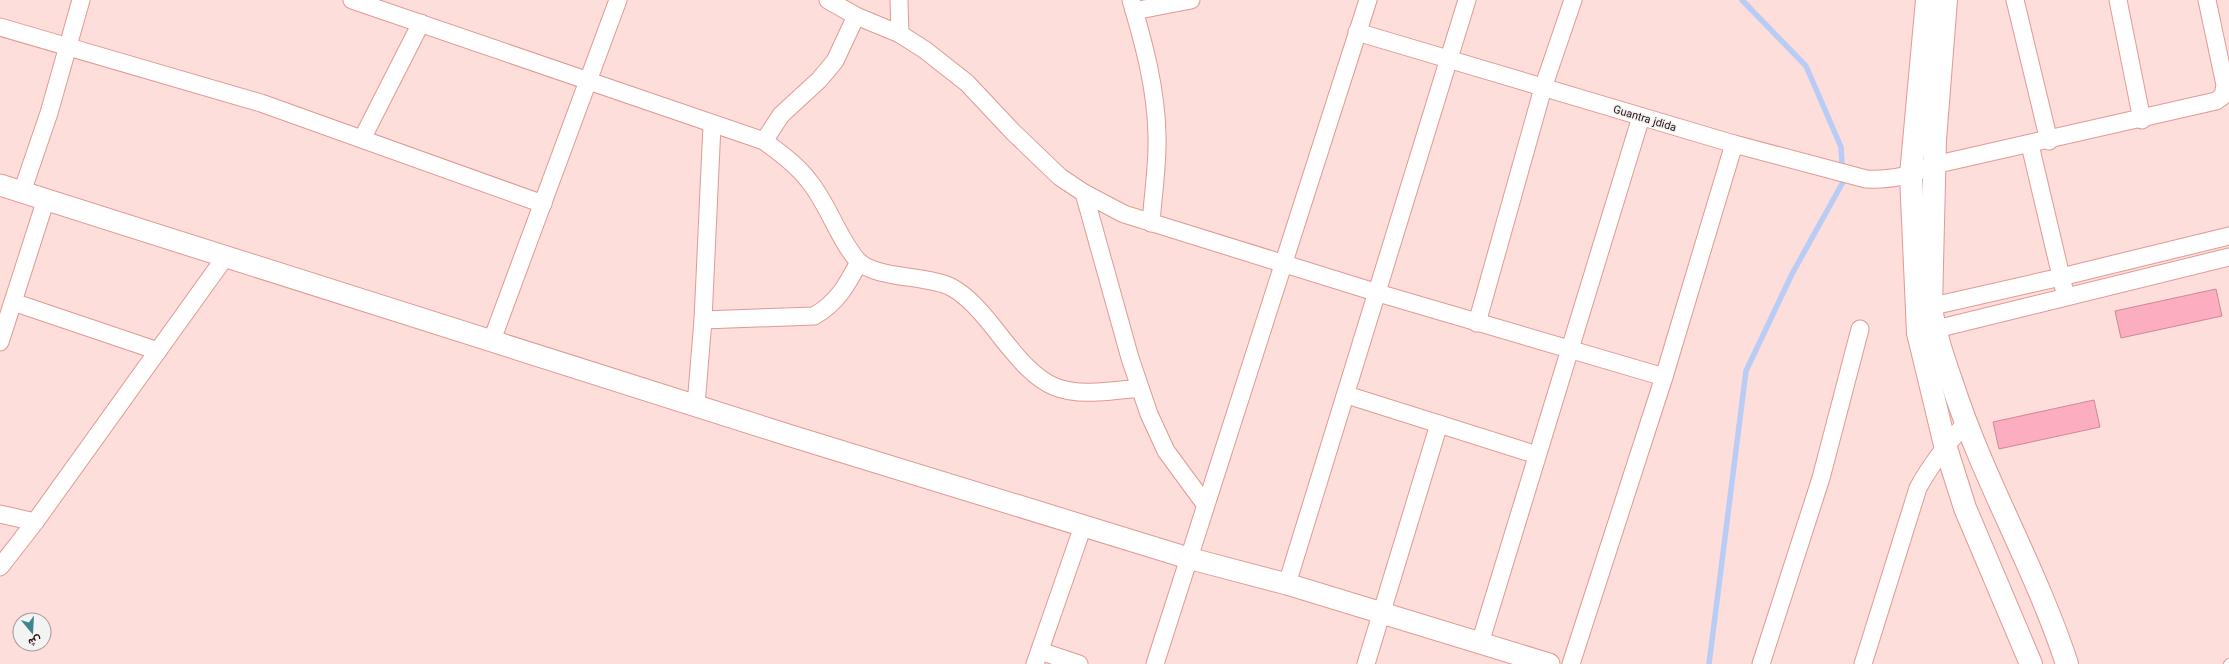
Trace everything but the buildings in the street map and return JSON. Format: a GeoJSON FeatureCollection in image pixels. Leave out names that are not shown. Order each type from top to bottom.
{"type":"FeatureCollection","features":[{"type":"Feature","properties":{"kind":"main road"},"geometry":{"type":"LineString","coordinates":[[1927,0],[1911,175],[1926,332],[1945,445],[1965,508],[2030,664]]}},
{"type":"Feature","properties":{"kind":"main road"},"geometry":{"type":"LineString","coordinates":[[1923,309],[1946,0]]}},
{"type":"Feature","properties":{"kind":"main road"},"geometry":{"type":"LineString","coordinates":[[1926,332],[1994,493],[2052,620],[2067,664]]}},
{"type":"Feature","properties":{"kind":"street"},"geometry":{"type":"LineString","coordinates":[[22,192],[82,0]]}},
{"type":"Feature","properties":{"kind":"street"},"geometry":{"type":"LineString","coordinates":[[352,0],[386,5],[421,23],[589,80],[712,125],[764,141],[787,159],[810,181],[859,262],[876,271],[943,283],[958,290],[987,319],[1023,365],[1044,383],[1069,393],[1093,394],[1140,388]]}},
{"type":"Feature","properties":{"kind":"street"},"geometry":{"type":"LineString","coordinates":[[492,340],[618,0]]}},
{"type":"Feature","properties":{"kind":"street"},"geometry":{"type":"LineString","coordinates":[[828,0],[856,16],[900,34],[925,50],[967,84],[1013,132],[1055,172],[1084,193],[1124,214],[1477,323],[1570,348],[1664,376]]}},
{"type":"Feature","properties":{"kind":"street"},"geometry":{"type":"LineString","coordinates":[[899,0],[900,34]]}},
{"type":"Feature","properties":{"kind":"street"},"geometry":{"type":"LineString","coordinates":[[1151,223],[1157,136],[1153,87],[1144,42],[1133,6],[1191,0]]}},
{"type":"Feature","properties":{"kind":"street"},"geometry":{"type":"LineString","coordinates":[[1155,664],[1205,504],[1368,0]]}},
{"type":"Feature","properties":{"kind":"street"},"geometry":{"type":"LineString","coordinates":[[1287,584],[1347,395],[1467,0]]}},
{"type":"Feature","properties":{"kind":"street"},"geometry":{"type":"LineString","coordinates":[[1477,323],[1543,88],[1573,0]]}},
{"type":"Feature","properties":{"kind":"street"},"geometry":{"type":"LineString","coordinates":[[2015,0],[2049,141]]}},
{"type":"Feature","properties":{"kind":"street"},"geometry":{"type":"LineString","coordinates":[[2118,0],[2142,120]]}},
{"type":"Feature","properties":{"kind":"street","name":"Guantra jdida"},"geometry":{"type":"LineString","coordinates":[[1357,32],[1734,144],[1866,178],[1895,179],[1911,175],[1934,165],[2049,141],[2216,102],[2223,96],[2225,91],[2226,72],[2207,0]]}},
{"type":"Feature","properties":{"kind":"street"},"geometry":{"type":"LineString","coordinates":[[764,141],[781,115],[819,80],[835,61],[856,16]]}},
{"type":"Feature","properties":{"kind":"street"},"geometry":{"type":"LineString","coordinates":[[362,140],[421,23]]}},
{"type":"Feature","properties":{"kind":"street"},"geometry":{"type":"LineString","coordinates":[[0,27],[261,103],[543,204]]}},
{"type":"Feature","properties":{"kind":"street"},"geometry":{"type":"LineString","coordinates":[[1480,643],[1641,116]]}},
{"type":"Feature","properties":{"kind":"street"},"geometry":{"type":"LineString","coordinates":[[696,405],[703,320],[712,125]]}},
{"type":"Feature","properties":{"kind":"street"},"geometry":{"type":"LineString","coordinates":[[1571,664],[1664,376],[1734,144]]}},
{"type":"Feature","properties":{"kind":"street"},"geometry":{"type":"LineString","coordinates":[[2030,145],[2066,298]]}},
{"type":"Feature","properties":{"kind":"street"},"geometry":{"type":"LineString","coordinates":[[0,185],[1082,526],[1188,558],[1287,584],[1549,664]]}},
{"type":"Feature","properties":{"kind":"street"},"geometry":{"type":"LineString","coordinates":[[1084,193],[1130,358],[1149,414],[1166,451],[1205,504]]}},
{"type":"Feature","properties":{"kind":"street"},"geometry":{"type":"LineString","coordinates":[[0,342],[46,200]]}},
{"type":"Feature","properties":{"kind":"street"},"geometry":{"type":"LineString","coordinates":[[1923,309],[2229,236]]}},
{"type":"Feature","properties":{"kind":"street"},"geometry":{"type":"LineString","coordinates":[[0,567],[226,256]]}},
{"type":"Feature","properties":{"kind":"street"},"geometry":{"type":"LineString","coordinates":[[1926,332],[2229,257]]}},
{"type":"Feature","properties":{"kind":"street"},"geometry":{"type":"LineString","coordinates":[[703,320],[814,316],[827,309],[842,294],[859,262]]}},
{"type":"Feature","properties":{"kind":"street"},"geometry":{"type":"LineString","coordinates":[[13,302],[158,350]]}},
{"type":"Feature","properties":{"kind":"street"},"geometry":{"type":"LineString","coordinates":[[1761,664],[1821,478],[1860,329]]}},
{"type":"Feature","properties":{"kind":"street"},"geometry":{"type":"LineString","coordinates":[[1347,395],[1537,455]]}},
{"type":"Feature","properties":{"kind":"street"},"geometry":{"type":"LineString","coordinates":[[1366,664],[1439,424]]}},
{"type":"Feature","properties":{"kind":"street"},"geometry":{"type":"LineString","coordinates":[[1863,664],[1918,488],[1945,445],[1965,424]]}},
{"type":"Feature","properties":{"kind":"street"},"geometry":{"type":"LineString","coordinates":[[0,514],[34,522]]}},
{"type":"Feature","properties":{"kind":"street"},"geometry":{"type":"LineString","coordinates":[[1079,664],[1037,658],[1082,526]]}},
{"type":"Feature","properties":{"kind":"waterway"},"geometry":{"type":"LineString","coordinates":[[1709,664],[1746,371],[1792,274],[1843,182],[1841,147],[1806,66],[1742,0]]}}]}
